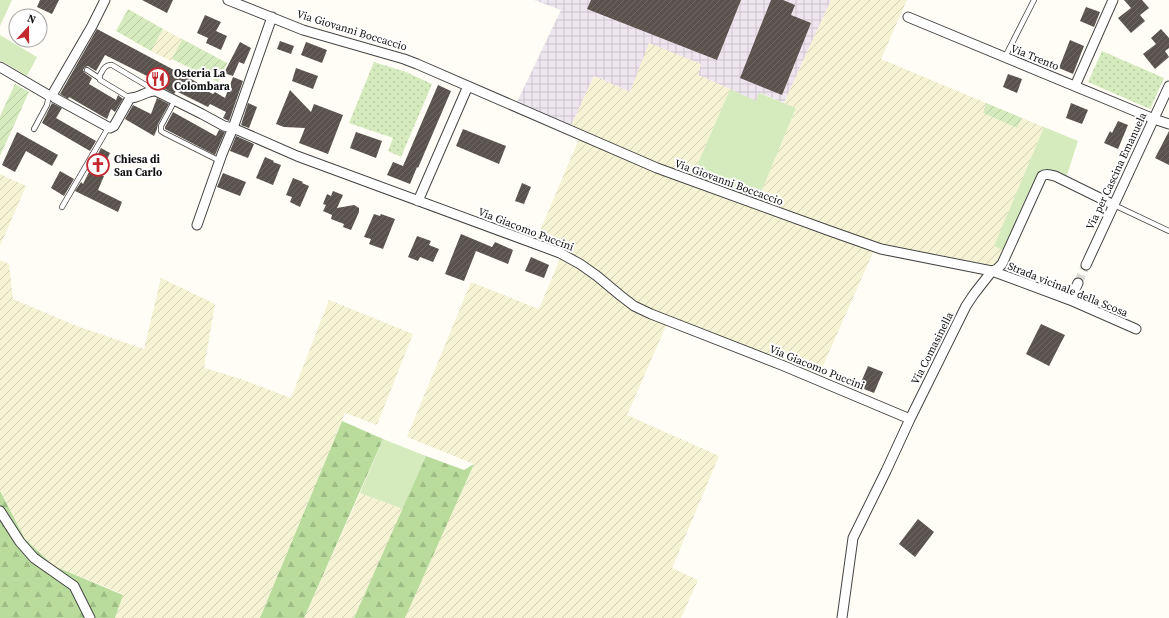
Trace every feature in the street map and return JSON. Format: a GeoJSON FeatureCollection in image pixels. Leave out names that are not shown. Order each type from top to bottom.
{"type":"FeatureCollection","features":[{"type":"Feature","properties":{"kind":"street"},"geometry":{"type":"LineString","coordinates":[[51,95],[74,63],[105,0]]}},
{"type":"Feature","properties":{"kind":"street","name":"Via Giovanni Boccaccio"},"geometry":{"type":"LineString","coordinates":[[228,0],[303,30],[404,59],[658,168],[830,232],[881,249],[992,271]]}},
{"type":"Feature","properties":{"kind":"street"},"geometry":{"type":"LineString","coordinates":[[1075,86],[1113,0]]}},
{"type":"Feature","properties":{"kind":"street"},"geometry":{"type":"LineString","coordinates":[[197,225],[220,161],[234,128],[272,17]]}},
{"type":"Feature","properties":{"kind":"street","name":"Via Trento"},"geometry":{"type":"LineString","coordinates":[[908,17],[1169,124]]}},
{"type":"Feature","properties":{"kind":"street"},"geometry":{"type":"LineString","coordinates":[[0,67],[108,128],[112,128],[114,126],[130,98],[138,97],[152,90],[156,91]]}},
{"type":"Feature","properties":{"kind":"street"},"geometry":{"type":"LineString","coordinates":[[418,200],[468,86]]}},
{"type":"Feature","properties":{"kind":"street","name":"Via per Cascina Emanuela"},"geometry":{"type":"LineString","coordinates":[[1086,266],[1169,86]]}},
{"type":"Feature","properties":{"kind":"street","name":"Via Giacomo Puccini"},"geometry":{"type":"LineString","coordinates":[[156,91],[224,126],[234,128],[297,156],[560,253],[580,264],[597,276],[634,306],[784,366],[910,419]]}},
{"type":"Feature","properties":{"kind":"street","name":"Via Comasinella"},"geometry":{"type":"LineString","coordinates":[[842,618],[853,538],[966,306],[992,271],[997,269],[1004,260],[1042,176],[1044,174],[1048,174],[1055,176],[1114,205]]}},
{"type":"Feature","properties":{"kind":"street","name":"Strada vicinale della Scosa"},"geometry":{"type":"LineString","coordinates":[[992,271],[1070,300],[1136,329]]}},
{"type":"Feature","properties":{"kind":"street"},"geometry":{"type":"LineString","coordinates":[[1070,300],[1078,283]]}},
{"type":"Feature","properties":{"kind":"street"},"geometry":{"type":"LineString","coordinates":[[0,511],[20,542],[34,558],[74,586],[90,618]]}},
{"type":"Feature","properties":{"kind":"lane"},"geometry":{"type":"LineString","coordinates":[[1005,58],[1034,0]]}},
{"type":"Feature","properties":{"kind":"lane"},"geometry":{"type":"LineString","coordinates":[[100,78],[100,75],[106,66],[112,65],[156,91]]}},
{"type":"Feature","properties":{"kind":"lane"},"geometry":{"type":"LineString","coordinates":[[87,70],[100,78],[102,82],[130,98]]}},
{"type":"Feature","properties":{"kind":"lane"},"geometry":{"type":"LineString","coordinates":[[34,129],[51,95]]}},
{"type":"Feature","properties":{"kind":"lane"},"geometry":{"type":"LineString","coordinates":[[175,100],[161,126],[161,131],[220,161]]}},
{"type":"Feature","properties":{"kind":"lane"},"geometry":{"type":"LineString","coordinates":[[62,207],[108,128]]}},
{"type":"Feature","properties":{"kind":"lane"},"geometry":{"type":"LineString","coordinates":[[1114,205],[1169,231]]}},
{"type":"Feature","properties":{"kind":"shaded area"},"geometry":{"type":"Polygon","coordinates":[[[534,0],[831,0],[784,103],[760,93],[756,101],[698,75],[701,64],[630,92],[594,76],[571,126],[517,102],[561,10],[534,0]]]}},
{"type":"Feature","properties":{"kind":"shaded area"},"geometry":{"type":"Polygon","coordinates":[[[831,0],[907,0],[881,59],[986,103],[983,113],[1017,128],[1022,118],[1044,127],[995,245],[1005,251],[997,266],[880,244],[758,200],[796,108],[784,103],[831,0]]]}},
{"type":"Feature","properties":{"kind":"shaded area"},"geometry":{"type":"Polygon","coordinates":[[[163,29],[182,39],[171,61],[151,51],[163,29]]]}},
{"type":"Feature","properties":{"kind":"shaded area"},"geometry":{"type":"Polygon","coordinates":[[[649,43],[701,64],[698,75],[730,89],[692,177],[571,126],[594,76],[630,92],[649,43]]]}},
{"type":"Feature","properties":{"kind":"shaded area"},"geometry":{"type":"Polygon","coordinates":[[[579,139],[660,173],[874,250],[818,377],[669,319],[627,415],[719,456],[672,568],[698,580],[681,618],[405,618],[474,464],[407,437],[471,282],[539,309],[564,249],[537,238],[579,139]]]}},
{"type":"Feature","properties":{"kind":"shaded area"},"geometry":{"type":"Polygon","coordinates":[[[0,174],[26,186],[0,246],[0,174]]]}},
{"type":"Feature","properties":{"kind":"shaded area"},"geometry":{"type":"Polygon","coordinates":[[[0,260],[9,264],[13,299],[74,325],[144,349],[161,278],[215,304],[204,368],[238,378],[291,398],[329,300],[413,334],[377,425],[345,413],[260,618],[115,618],[123,594],[54,566],[25,539],[0,491],[0,260]]]}},
{"type":"Feature","properties":{"kind":"shaded area"},"geometry":{"type":"Polygon","coordinates":[[[360,493],[403,509],[354,618],[304,618],[360,493]]]}},
{"type":"Feature","properties":{"kind":"green space"},"geometry":{"type":"Polygon","coordinates":[[[0,0],[12,0],[8,8],[0,26],[0,0]]]}},
{"type":"Feature","properties":{"kind":"green space"},"geometry":{"type":"Polygon","coordinates":[[[128,9],[163,29],[151,51],[116,31],[128,9]]]}},
{"type":"Feature","properties":{"kind":"green space"},"geometry":{"type":"Polygon","coordinates":[[[0,35],[8,40],[8,48],[22,48],[37,57],[27,76],[0,60],[0,35]]]}},
{"type":"Feature","properties":{"kind":"green space"},"geometry":{"type":"Polygon","coordinates":[[[182,39],[227,63],[218,82],[172,59],[182,39]]]}},
{"type":"Feature","properties":{"kind":"green space"},"geometry":{"type":"Polygon","coordinates":[[[1102,51],[1164,78],[1150,109],[1088,82],[1102,51]]]}},
{"type":"Feature","properties":{"kind":"green space"},"geometry":{"type":"Polygon","coordinates":[[[374,62],[406,72],[432,84],[401,157],[388,151],[393,138],[349,123],[374,62]]]}},
{"type":"Feature","properties":{"kind":"green space"},"geometry":{"type":"Polygon","coordinates":[[[15,84],[29,92],[0,156],[0,116],[15,84]]]}},
{"type":"Feature","properties":{"kind":"green space"},"geometry":{"type":"Polygon","coordinates":[[[730,89],[756,101],[759,93],[796,108],[758,200],[692,177],[730,89]]]}},
{"type":"Feature","properties":{"kind":"green space"},"geometry":{"type":"Polygon","coordinates":[[[986,103],[1022,118],[1017,128],[983,113],[986,103]]]}},
{"type":"Feature","properties":{"kind":"green space"},"geometry":{"type":"Polygon","coordinates":[[[1044,127],[1078,141],[1066,178],[1046,169],[1005,251],[994,246],[1044,127]]]}},
{"type":"Feature","properties":{"kind":"green space"},"geometry":{"type":"Polygon","coordinates":[[[342,421],[383,439],[304,618],[260,618],[342,421]]]}},
{"type":"Feature","properties":{"kind":"green space"},"geometry":{"type":"Polygon","coordinates":[[[383,439],[426,456],[403,509],[360,493],[383,439]]]}},
{"type":"Feature","properties":{"kind":"green space"},"geometry":{"type":"Polygon","coordinates":[[[426,456],[464,470],[474,464],[405,618],[354,618],[426,456]]]}},
{"type":"Feature","properties":{"kind":"green space"},"geometry":{"type":"Polygon","coordinates":[[[0,491],[25,539],[54,566],[123,595],[115,618],[0,618],[0,491]]]}},
{"type":"Feature","properties":{"kind":"building"},"geometry":{"type":"Polygon","coordinates":[[[40,0],[59,0],[52,14],[48,12],[48,8],[37,7],[40,0]]]}},
{"type":"Feature","properties":{"kind":"building"},"geometry":{"type":"Polygon","coordinates":[[[142,0],[173,0],[167,13],[142,0]]]}},
{"type":"Feature","properties":{"kind":"building"},"geometry":{"type":"Polygon","coordinates":[[[591,0],[741,0],[717,60],[587,9],[591,0]]]}},
{"type":"Feature","properties":{"kind":"building"},"geometry":{"type":"Polygon","coordinates":[[[771,0],[783,0],[795,5],[791,15],[811,23],[782,95],[740,78],[771,0]]]}},
{"type":"Feature","properties":{"kind":"building"},"geometry":{"type":"Polygon","coordinates":[[[1124,0],[1142,0],[1149,8],[1140,15],[1145,21],[1131,33],[1118,18],[1131,8],[1124,0]]]}},
{"type":"Feature","properties":{"kind":"building"},"geometry":{"type":"Polygon","coordinates":[[[1086,7],[1100,12],[1094,27],[1080,21],[1086,7]]]}},
{"type":"Feature","properties":{"kind":"building"},"geometry":{"type":"Polygon","coordinates":[[[205,15],[221,22],[216,31],[227,36],[221,50],[206,43],[208,38],[197,33],[205,15]]]}},
{"type":"Feature","properties":{"kind":"building"},"geometry":{"type":"Polygon","coordinates":[[[97,29],[204,86],[203,89],[213,94],[215,92],[225,98],[233,77],[243,81],[229,121],[223,118],[226,112],[210,104],[208,107],[176,91],[174,94],[162,87],[163,84],[105,55],[96,71],[88,66],[83,70],[92,78],[89,84],[116,100],[118,95],[123,99],[115,112],[111,109],[107,119],[69,97],[68,99],[60,94],[97,29]]]}},
{"type":"Feature","properties":{"kind":"building"},"geometry":{"type":"Polygon","coordinates":[[[1161,29],[1169,38],[1169,48],[1165,51],[1169,57],[1155,69],[1143,54],[1156,44],[1151,38],[1161,29]]]}},
{"type":"Feature","properties":{"kind":"building"},"geometry":{"type":"Polygon","coordinates":[[[1070,40],[1084,46],[1073,74],[1059,68],[1070,40]]]}},
{"type":"Feature","properties":{"kind":"building"},"geometry":{"type":"Polygon","coordinates":[[[280,41],[294,46],[291,54],[277,49],[280,41]]]}},
{"type":"Feature","properties":{"kind":"building"},"geometry":{"type":"Polygon","coordinates":[[[240,42],[251,48],[244,64],[239,62],[233,76],[224,73],[240,42]]]}},
{"type":"Feature","properties":{"kind":"building"},"geometry":{"type":"Polygon","coordinates":[[[306,42],[327,50],[322,63],[301,55],[306,42]]]}},
{"type":"Feature","properties":{"kind":"building"},"geometry":{"type":"Polygon","coordinates":[[[296,68],[318,76],[313,89],[292,81],[296,68]]]}},
{"type":"Feature","properties":{"kind":"building"},"geometry":{"type":"Polygon","coordinates":[[[1008,74],[1022,79],[1017,93],[1003,87],[1008,74]]]}},
{"type":"Feature","properties":{"kind":"building"},"geometry":{"type":"Polygon","coordinates":[[[438,85],[451,91],[410,184],[387,175],[393,162],[403,166],[438,85]]]}},
{"type":"Feature","properties":{"kind":"building"},"geometry":{"type":"Polygon","coordinates":[[[290,90],[311,112],[314,104],[343,115],[328,154],[299,143],[305,128],[284,127],[276,124],[290,90]]]}},
{"type":"Feature","properties":{"kind":"building"},"geometry":{"type":"Polygon","coordinates":[[[157,98],[169,104],[158,124],[154,136],[125,119],[133,105],[151,114],[157,98]]]}},
{"type":"Feature","properties":{"kind":"building"},"geometry":{"type":"Polygon","coordinates":[[[52,103],[62,108],[56,118],[96,141],[90,151],[42,123],[52,103]]]}},
{"type":"Feature","properties":{"kind":"building"},"geometry":{"type":"Polygon","coordinates":[[[248,103],[257,107],[249,128],[241,125],[248,103]]]}},
{"type":"Feature","properties":{"kind":"building"},"geometry":{"type":"Polygon","coordinates":[[[1071,103],[1088,110],[1082,124],[1066,118],[1071,103]]]}},
{"type":"Feature","properties":{"kind":"building"},"geometry":{"type":"Polygon","coordinates":[[[173,112],[216,136],[219,130],[225,132],[215,155],[165,129],[173,112]]]}},
{"type":"Feature","properties":{"kind":"building"},"geometry":{"type":"Polygon","coordinates":[[[1118,121],[1128,125],[1118,149],[1104,143],[1110,131],[1112,133],[1118,121]]]}},
{"type":"Feature","properties":{"kind":"building"},"geometry":{"type":"Polygon","coordinates":[[[463,129],[506,146],[499,164],[456,146],[463,129]]]}},
{"type":"Feature","properties":{"kind":"building"},"geometry":{"type":"Polygon","coordinates":[[[1169,131],[1169,165],[1155,158],[1169,131]]]}},
{"type":"Feature","properties":{"kind":"building"},"geometry":{"type":"Polygon","coordinates":[[[17,132],[58,155],[52,166],[26,151],[15,172],[2,165],[17,132]]]}},
{"type":"Feature","properties":{"kind":"building"},"geometry":{"type":"Polygon","coordinates":[[[356,132],[382,141],[376,158],[350,148],[356,132]]]}},
{"type":"Feature","properties":{"kind":"building"},"geometry":{"type":"Polygon","coordinates":[[[236,136],[254,144],[248,158],[230,151],[236,136]]]}},
{"type":"Feature","properties":{"kind":"building"},"geometry":{"type":"Polygon","coordinates":[[[101,148],[110,153],[100,175],[104,176],[98,190],[122,202],[118,212],[75,191],[81,182],[83,184],[101,148]]]}},
{"type":"Feature","properties":{"kind":"building"},"geometry":{"type":"Polygon","coordinates":[[[265,157],[281,165],[273,185],[256,178],[265,157]]]}},
{"type":"Feature","properties":{"kind":"building"},"geometry":{"type":"Polygon","coordinates":[[[60,171],[74,179],[64,196],[51,188],[60,171]]]}},
{"type":"Feature","properties":{"kind":"building"},"geometry":{"type":"Polygon","coordinates":[[[223,173],[246,182],[240,196],[217,187],[223,173]]]}},
{"type":"Feature","properties":{"kind":"building"},"geometry":{"type":"Polygon","coordinates":[[[293,178],[309,186],[300,207],[290,202],[292,197],[286,195],[293,178]]]}},
{"type":"Feature","properties":{"kind":"building"},"geometry":{"type":"Polygon","coordinates":[[[522,183],[531,187],[524,204],[515,201],[522,183]]]}},
{"type":"Feature","properties":{"kind":"building"},"geometry":{"type":"Polygon","coordinates":[[[333,191],[343,195],[337,208],[354,205],[359,208],[359,212],[351,230],[343,227],[344,224],[331,219],[332,215],[323,211],[326,205],[323,204],[327,194],[331,196],[333,191]]]}},
{"type":"Feature","properties":{"kind":"building"},"geometry":{"type":"Polygon","coordinates":[[[374,214],[380,216],[381,214],[395,219],[383,249],[369,244],[371,239],[364,237],[374,214]]]}},
{"type":"Feature","properties":{"kind":"building"},"geometry":{"type":"Polygon","coordinates":[[[461,234],[492,247],[495,242],[513,250],[508,264],[476,251],[464,281],[445,274],[461,234]]]}},
{"type":"Feature","properties":{"kind":"building"},"geometry":{"type":"Polygon","coordinates":[[[417,236],[431,241],[429,245],[439,249],[433,262],[420,257],[418,261],[408,257],[417,236]]]}},
{"type":"Feature","properties":{"kind":"building"},"geometry":{"type":"Polygon","coordinates":[[[531,257],[549,265],[544,278],[525,271],[531,257]]]}},
{"type":"Feature","properties":{"kind":"building"},"geometry":{"type":"Polygon","coordinates":[[[1041,324],[1065,335],[1049,366],[1026,354],[1041,324]]]}},
{"type":"Feature","properties":{"kind":"building"},"geometry":{"type":"Polygon","coordinates":[[[868,366],[883,372],[874,393],[859,387],[868,366]]]}},
{"type":"Feature","properties":{"kind":"building"},"geometry":{"type":"Polygon","coordinates":[[[918,519],[934,532],[915,557],[899,544],[918,519]]]}},
{"type":"Feature","properties":{"kind":"tunnel"},"geometry":{"type":"LineString","coordinates":[[1078,283],[1086,265]]}},
{"type":"Feature","properties":{"kind":"place","name":"Osteria La Colombara"},"geometry":{"type":"Point","coordinates":[158,79]}},
{"type":"Feature","properties":{"kind":"place","name":"Chiesa di San Carlo"},"geometry":{"type":"Point","coordinates":[98,165]}}]}
